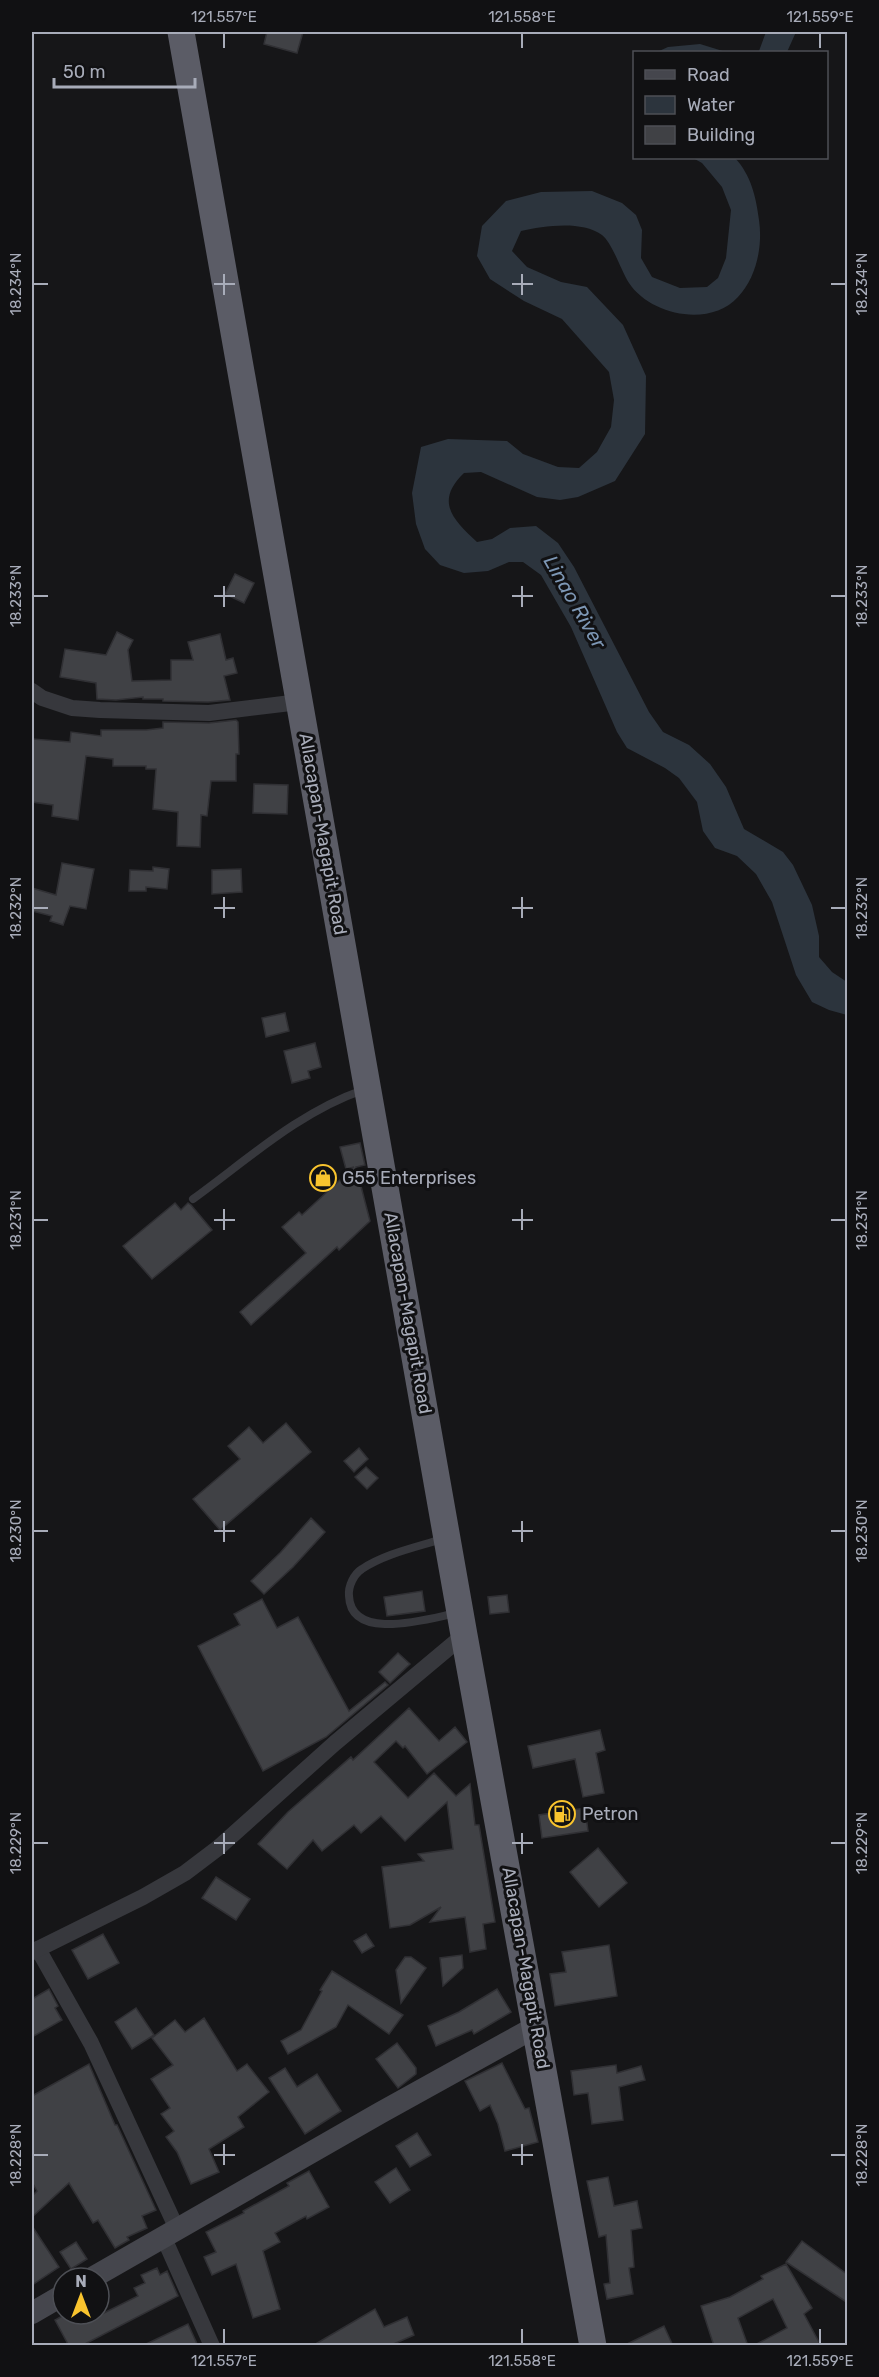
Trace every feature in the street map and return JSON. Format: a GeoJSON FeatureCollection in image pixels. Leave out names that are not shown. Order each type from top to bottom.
{"type":"FeatureCollection","features":[{"type":"Feature","properties":{"kind":"highway","name":"Allacapan-Magapit Road"},"geometry":{"type":"LineString","coordinates":[[181,32],[463,1624],[537,2026],[591,2345]]}},
{"type":"Feature","properties":{"kind":"main road"},"geometry":{"type":"LineString","coordinates":[[111,2267],[537,2026]]}},
{"type":"Feature","properties":{"kind":"main road"},"geometry":{"type":"LineString","coordinates":[[32,2313],[51,2302]]}},
{"type":"Feature","properties":{"kind":"street"},"geometry":{"type":"LineString","coordinates":[[35,698],[72,708],[209,713],[299,702]]}},
{"type":"Feature","properties":{"kind":"street"},"geometry":{"type":"LineString","coordinates":[[212,2346],[170,2233],[91,2043],[35,1951],[186,1873],[218,1848],[335,1743],[463,1624]]}},
{"type":"Feature","properties":{"kind":"lane"},"geometry":{"type":"LineString","coordinates":[[193,1199],[298,1122],[325,1106],[369,1089]]}},
{"type":"Feature","properties":{"kind":"lane"},"geometry":{"type":"LineString","coordinates":[[448,1537],[380,1560],[360,1570],[350,1584],[348,1598],[354,1611],[366,1622],[380,1625],[463,1624]]}},
{"type":"Feature","properties":{"kind":"water"},"geometry":{"type":"Polygon","coordinates":[[[766,32],[796,32],[787,51],[759,51],[766,32]]]}},
{"type":"Feature","properties":{"kind":"water"},"geometry":{"type":"Polygon","coordinates":[[[700,44],[723,51],[659,51],[668,47],[700,44]]]}},
{"type":"Feature","properties":{"kind":"water","name":"Linao River"},"geometry":{"type":"Polygon","coordinates":[[[695,159],[736,159],[749,179],[756,203],[760,230],[757,262],[744,289],[726,307],[697,315],[665,310],[651,303],[629,283],[606,239],[584,227],[562,225],[521,231],[512,251],[527,267],[561,282],[587,287],[623,325],[646,376],[645,434],[615,481],[578,497],[560,500],[537,497],[481,472],[464,473],[450,492],[450,509],[460,525],[477,542],[492,539],[510,528],[536,526],[558,543],[574,567],[649,712],[663,732],[689,745],[710,764],[726,787],[744,829],[783,852],[793,865],[812,905],[819,936],[819,957],[832,972],[847,982],[847,1015],[812,1002],[796,975],[772,902],[756,874],[737,856],[715,848],[703,831],[697,802],[679,778],[627,748],[617,732],[571,627],[541,575],[523,562],[509,562],[488,571],[464,573],[440,565],[425,549],[416,524],[412,493],[421,447],[448,439],[507,441],[523,454],[558,467],[579,468],[597,452],[611,427],[614,400],[609,372],[562,319],[524,301],[490,279],[477,256],[482,226],[506,201],[541,192],[592,191],[622,203],[636,215],[642,230],[641,258],[652,277],[680,288],[707,287],[718,278],[726,258],[731,210],[722,187],[702,163],[695,159]]]}},
{"type":"Feature","properties":{"kind":"building"},"geometry":{"type":"Polygon","coordinates":[[[267,32],[303,32],[297,53],[264,44],[267,32]]]}},
{"type":"Feature","properties":{"kind":"building"},"geometry":{"type":"Polygon","coordinates":[[[235,574],[254,583],[244,603],[225,594],[235,574]]]}},
{"type":"Feature","properties":{"kind":"building"},"geometry":{"type":"Polygon","coordinates":[[[117,632],[133,640],[128,650],[132,681],[171,680],[171,660],[193,660],[188,642],[220,634],[226,660],[233,658],[237,673],[224,676],[230,700],[163,701],[163,699],[143,699],[143,697],[116,700],[97,699],[96,683],[60,677],[65,649],[106,655],[117,632]]]}},
{"type":"Feature","properties":{"kind":"building"},"geometry":{"type":"Polygon","coordinates":[[[236,720],[238,722],[239,754],[236,754],[236,781],[211,781],[207,816],[201,815],[200,847],[177,846],[178,812],[153,809],[156,769],[146,769],[146,766],[113,766],[113,759],[86,756],[78,820],[52,816],[53,805],[32,802],[33,739],[70,742],[71,732],[101,736],[101,730],[163,728],[163,722],[209,723],[236,720]]]}},
{"type":"Feature","properties":{"kind":"building"},"geometry":{"type":"Polygon","coordinates":[[[254,784],[288,785],[287,814],[253,813],[254,784]]]}},
{"type":"Feature","properties":{"kind":"building"},"geometry":{"type":"Polygon","coordinates":[[[62,863],[94,869],[86,909],[70,906],[63,925],[50,921],[52,916],[32,911],[32,888],[56,895],[62,863]]]}},
{"type":"Feature","properties":{"kind":"building"},"geometry":{"type":"Polygon","coordinates":[[[153,867],[169,869],[167,889],[146,887],[146,891],[129,891],[130,870],[153,871],[153,867]]]}},
{"type":"Feature","properties":{"kind":"building"},"geometry":{"type":"Polygon","coordinates":[[[241,869],[242,892],[212,894],[212,870],[241,869]]]}},
{"type":"Feature","properties":{"kind":"building"},"geometry":{"type":"Polygon","coordinates":[[[285,1013],[289,1031],[266,1037],[262,1018],[285,1013]]]}},
{"type":"Feature","properties":{"kind":"building"},"geometry":{"type":"Polygon","coordinates":[[[315,1043],[321,1067],[308,1071],[310,1078],[292,1083],[284,1051],[315,1043]]]}},
{"type":"Feature","properties":{"kind":"building"},"geometry":{"type":"Polygon","coordinates":[[[360,1143],[365,1165],[356,1167],[370,1221],[339,1250],[337,1247],[251,1325],[240,1312],[306,1253],[282,1227],[299,1212],[302,1215],[354,1167],[346,1169],[340,1147],[360,1143]]]}},
{"type":"Feature","properties":{"kind":"building"},"geometry":{"type":"Polygon","coordinates":[[[175,1203],[181,1210],[188,1203],[191,1205],[212,1230],[152,1279],[123,1246],[175,1203]]]}},
{"type":"Feature","properties":{"kind":"building"},"geometry":{"type":"Polygon","coordinates":[[[286,1423],[311,1452],[220,1530],[193,1499],[240,1459],[228,1446],[249,1427],[263,1443],[286,1423]]]}},
{"type":"Feature","properties":{"kind":"building"},"geometry":{"type":"Polygon","coordinates":[[[359,1448],[368,1459],[354,1472],[344,1461],[359,1448]]]}},
{"type":"Feature","properties":{"kind":"building"},"geometry":{"type":"Polygon","coordinates":[[[366,1467],[378,1478],[367,1489],[355,1477],[366,1467]]]}},
{"type":"Feature","properties":{"kind":"building"},"geometry":{"type":"Polygon","coordinates":[[[311,1518],[325,1532],[264,1594],[251,1581],[311,1518]]]}},
{"type":"Feature","properties":{"kind":"building"},"geometry":{"type":"Polygon","coordinates":[[[422,1591],[425,1611],[387,1616],[384,1597],[422,1591]]]}},
{"type":"Feature","properties":{"kind":"building"},"geometry":{"type":"Polygon","coordinates":[[[507,1595],[509,1612],[490,1614],[488,1597],[507,1595]]]}},
{"type":"Feature","properties":{"kind":"building"},"geometry":{"type":"Polygon","coordinates":[[[262,1599],[277,1628],[298,1617],[349,1711],[385,1682],[388,1685],[326,1737],[263,1771],[198,1646],[240,1625],[234,1614],[262,1599]]]}},
{"type":"Feature","properties":{"kind":"building"},"geometry":{"type":"Polygon","coordinates":[[[398,1653],[410,1664],[390,1683],[379,1672],[398,1653]]]}},
{"type":"Feature","properties":{"kind":"building"},"geometry":{"type":"Polygon","coordinates":[[[409,1708],[439,1741],[455,1727],[467,1742],[427,1774],[405,1746],[403,1748],[396,1741],[374,1762],[408,1798],[434,1773],[456,1796],[470,1784],[475,1825],[479,1825],[495,1922],[483,1924],[486,1949],[470,1952],[465,1917],[430,1922],[441,1907],[410,1925],[390,1928],[382,1867],[424,1861],[418,1854],[453,1849],[447,1802],[405,1841],[381,1816],[361,1833],[354,1825],[322,1851],[313,1840],[287,1869],[258,1844],[288,1812],[351,1757],[353,1760],[409,1708]]]}},
{"type":"Feature","properties":{"kind":"building"},"geometry":{"type":"Polygon","coordinates":[[[600,1730],[605,1750],[596,1753],[604,1793],[583,1797],[575,1759],[533,1768],[528,1746],[600,1730]]]}},
{"type":"Feature","properties":{"kind":"building"},"geometry":{"type":"Polygon","coordinates":[[[585,1808],[588,1831],[542,1838],[539,1815],[585,1808]]]}},
{"type":"Feature","properties":{"kind":"building"},"geometry":{"type":"Polygon","coordinates":[[[598,1848],[627,1883],[599,1907],[570,1872],[598,1848]]]}},
{"type":"Feature","properties":{"kind":"building"},"geometry":{"type":"Polygon","coordinates":[[[216,1877],[250,1899],[236,1920],[202,1898],[216,1877]]]}},
{"type":"Feature","properties":{"kind":"building"},"geometry":{"type":"Polygon","coordinates":[[[103,1934],[119,1963],[88,1979],[72,1950],[103,1934]]]}},
{"type":"Feature","properties":{"kind":"building"},"geometry":{"type":"Polygon","coordinates":[[[366,1934],[374,1946],[362,1953],[354,1941],[366,1934]]]}},
{"type":"Feature","properties":{"kind":"building"},"geometry":{"type":"Polygon","coordinates":[[[609,1945],[617,1996],[555,2006],[550,1974],[566,1972],[562,1952],[609,1945]]]}},
{"type":"Feature","properties":{"kind":"building"},"geometry":{"type":"Polygon","coordinates":[[[462,1955],[463,1968],[443,1986],[440,1958],[462,1955]]]}},
{"type":"Feature","properties":{"kind":"building"},"geometry":{"type":"Polygon","coordinates":[[[405,1957],[411,1957],[426,1968],[401,2003],[396,1970],[405,1957]]]}},
{"type":"Feature","properties":{"kind":"building"},"geometry":{"type":"Polygon","coordinates":[[[332,1971],[403,2015],[389,2034],[348,2005],[336,2027],[288,2054],[281,2041],[301,2030],[332,1971]]]}},
{"type":"Feature","properties":{"kind":"building"},"geometry":{"type":"Polygon","coordinates":[[[49,1989],[58,2006],[55,2008],[62,2020],[32,2037],[32,1999],[49,1989]]]}},
{"type":"Feature","properties":{"kind":"building"},"geometry":{"type":"Polygon","coordinates":[[[497,1989],[511,2012],[474,2034],[472,2030],[436,2046],[428,2026],[459,2012],[497,1989]]]}},
{"type":"Feature","properties":{"kind":"building"},"geometry":{"type":"Polygon","coordinates":[[[136,2008],[154,2035],[132,2049],[115,2022],[136,2008]]]}},
{"type":"Feature","properties":{"kind":"building"},"geometry":{"type":"Polygon","coordinates":[[[204,2018],[237,2071],[247,2064],[269,2092],[238,2117],[244,2127],[209,2149],[219,2172],[191,2184],[177,2152],[166,2137],[174,2131],[161,2114],[170,2108],[151,2079],[173,2065],[152,2038],[175,2020],[185,2032],[204,2018]]]}},
{"type":"Feature","properties":{"kind":"building"},"geometry":{"type":"Polygon","coordinates":[[[397,2043],[416,2068],[416,2074],[398,2088],[376,2059],[397,2043]]]}},
{"type":"Feature","properties":{"kind":"building"},"geometry":{"type":"Polygon","coordinates":[[[502,2063],[525,2109],[529,2108],[538,2142],[505,2151],[490,2105],[480,2111],[465,2081],[502,2063]]]}},
{"type":"Feature","properties":{"kind":"building"},"geometry":{"type":"Polygon","coordinates":[[[89,2064],[115,2125],[117,2125],[156,2210],[142,2216],[147,2228],[127,2237],[129,2240],[115,2248],[98,2220],[93,2223],[69,2183],[32,2217],[32,2196],[37,2191],[32,2182],[32,2096],[89,2064]]]}},
{"type":"Feature","properties":{"kind":"building"},"geometry":{"type":"Polygon","coordinates":[[[616,2065],[617,2073],[641,2066],[645,2080],[619,2087],[623,2120],[592,2124],[588,2093],[574,2095],[571,2071],[616,2065]]]}},
{"type":"Feature","properties":{"kind":"building"},"geometry":{"type":"Polygon","coordinates":[[[285,2068],[297,2087],[317,2074],[341,2111],[305,2134],[269,2078],[285,2068]]]}},
{"type":"Feature","properties":{"kind":"building"},"geometry":{"type":"Polygon","coordinates":[[[417,2133],[431,2155],[410,2167],[396,2146],[417,2133]]]}},
{"type":"Feature","properties":{"kind":"building"},"geometry":{"type":"Polygon","coordinates":[[[396,2168],[410,2190],[390,2203],[375,2182],[396,2168]]]}},
{"type":"Feature","properties":{"kind":"building"},"geometry":{"type":"Polygon","coordinates":[[[309,2171],[329,2207],[307,2219],[306,2216],[275,2233],[280,2242],[263,2251],[280,2309],[253,2318],[236,2264],[212,2275],[204,2257],[216,2252],[206,2232],[244,2213],[243,2211],[289,2186],[287,2183],[309,2171]]]}},
{"type":"Feature","properties":{"kind":"building"},"geometry":{"type":"Polygon","coordinates":[[[608,2177],[614,2206],[637,2201],[642,2228],[631,2230],[634,2267],[629,2268],[633,2294],[607,2299],[604,2284],[610,2283],[606,2235],[599,2237],[587,2181],[608,2177]]]}},
{"type":"Feature","properties":{"kind":"building"},"geometry":{"type":"Polygon","coordinates":[[[32,2226],[58,2266],[51,2266],[51,2272],[32,2285],[32,2226]]]}},
{"type":"Feature","properties":{"kind":"building"},"geometry":{"type":"Polygon","coordinates":[[[802,2241],[848,2275],[848,2303],[786,2262],[802,2241]]]}},
{"type":"Feature","properties":{"kind":"building"},"geometry":{"type":"Polygon","coordinates":[[[76,2242],[87,2259],[76,2266],[69,2266],[60,2252],[76,2242]]]}},
{"type":"Feature","properties":{"kind":"building"},"geometry":{"type":"Polygon","coordinates":[[[786,2264],[812,2308],[804,2314],[821,2346],[753,2346],[787,2328],[773,2299],[738,2318],[748,2346],[714,2346],[701,2306],[730,2297],[763,2279],[761,2276],[786,2264]]]}},
{"type":"Feature","properties":{"kind":"building"},"geometry":{"type":"Polygon","coordinates":[[[157,2268],[160,2275],[167,2271],[178,2296],[81,2346],[69,2346],[58,2326],[111,2326],[111,2310],[138,2296],[134,2288],[145,2283],[141,2275],[157,2268]]]}},
{"type":"Feature","properties":{"kind":"building"},"geometry":{"type":"Polygon","coordinates":[[[375,2309],[384,2327],[407,2317],[414,2335],[389,2346],[312,2346],[375,2309]]]}},
{"type":"Feature","properties":{"kind":"building"},"geometry":{"type":"Polygon","coordinates":[[[188,2324],[198,2346],[142,2346],[188,2324]]]}},
{"type":"Feature","properties":{"kind":"building"},"geometry":{"type":"Polygon","coordinates":[[[664,2326],[673,2346],[623,2346],[664,2326]]]}},
{"type":"Feature","properties":{"kind":"place","name":"G55 Enterprises"},"geometry":{"type":"Point","coordinates":[323,1178]}},
{"type":"Feature","properties":{"kind":"place","name":"Petron"},"geometry":{"type":"Point","coordinates":[562,1814]}}]}
